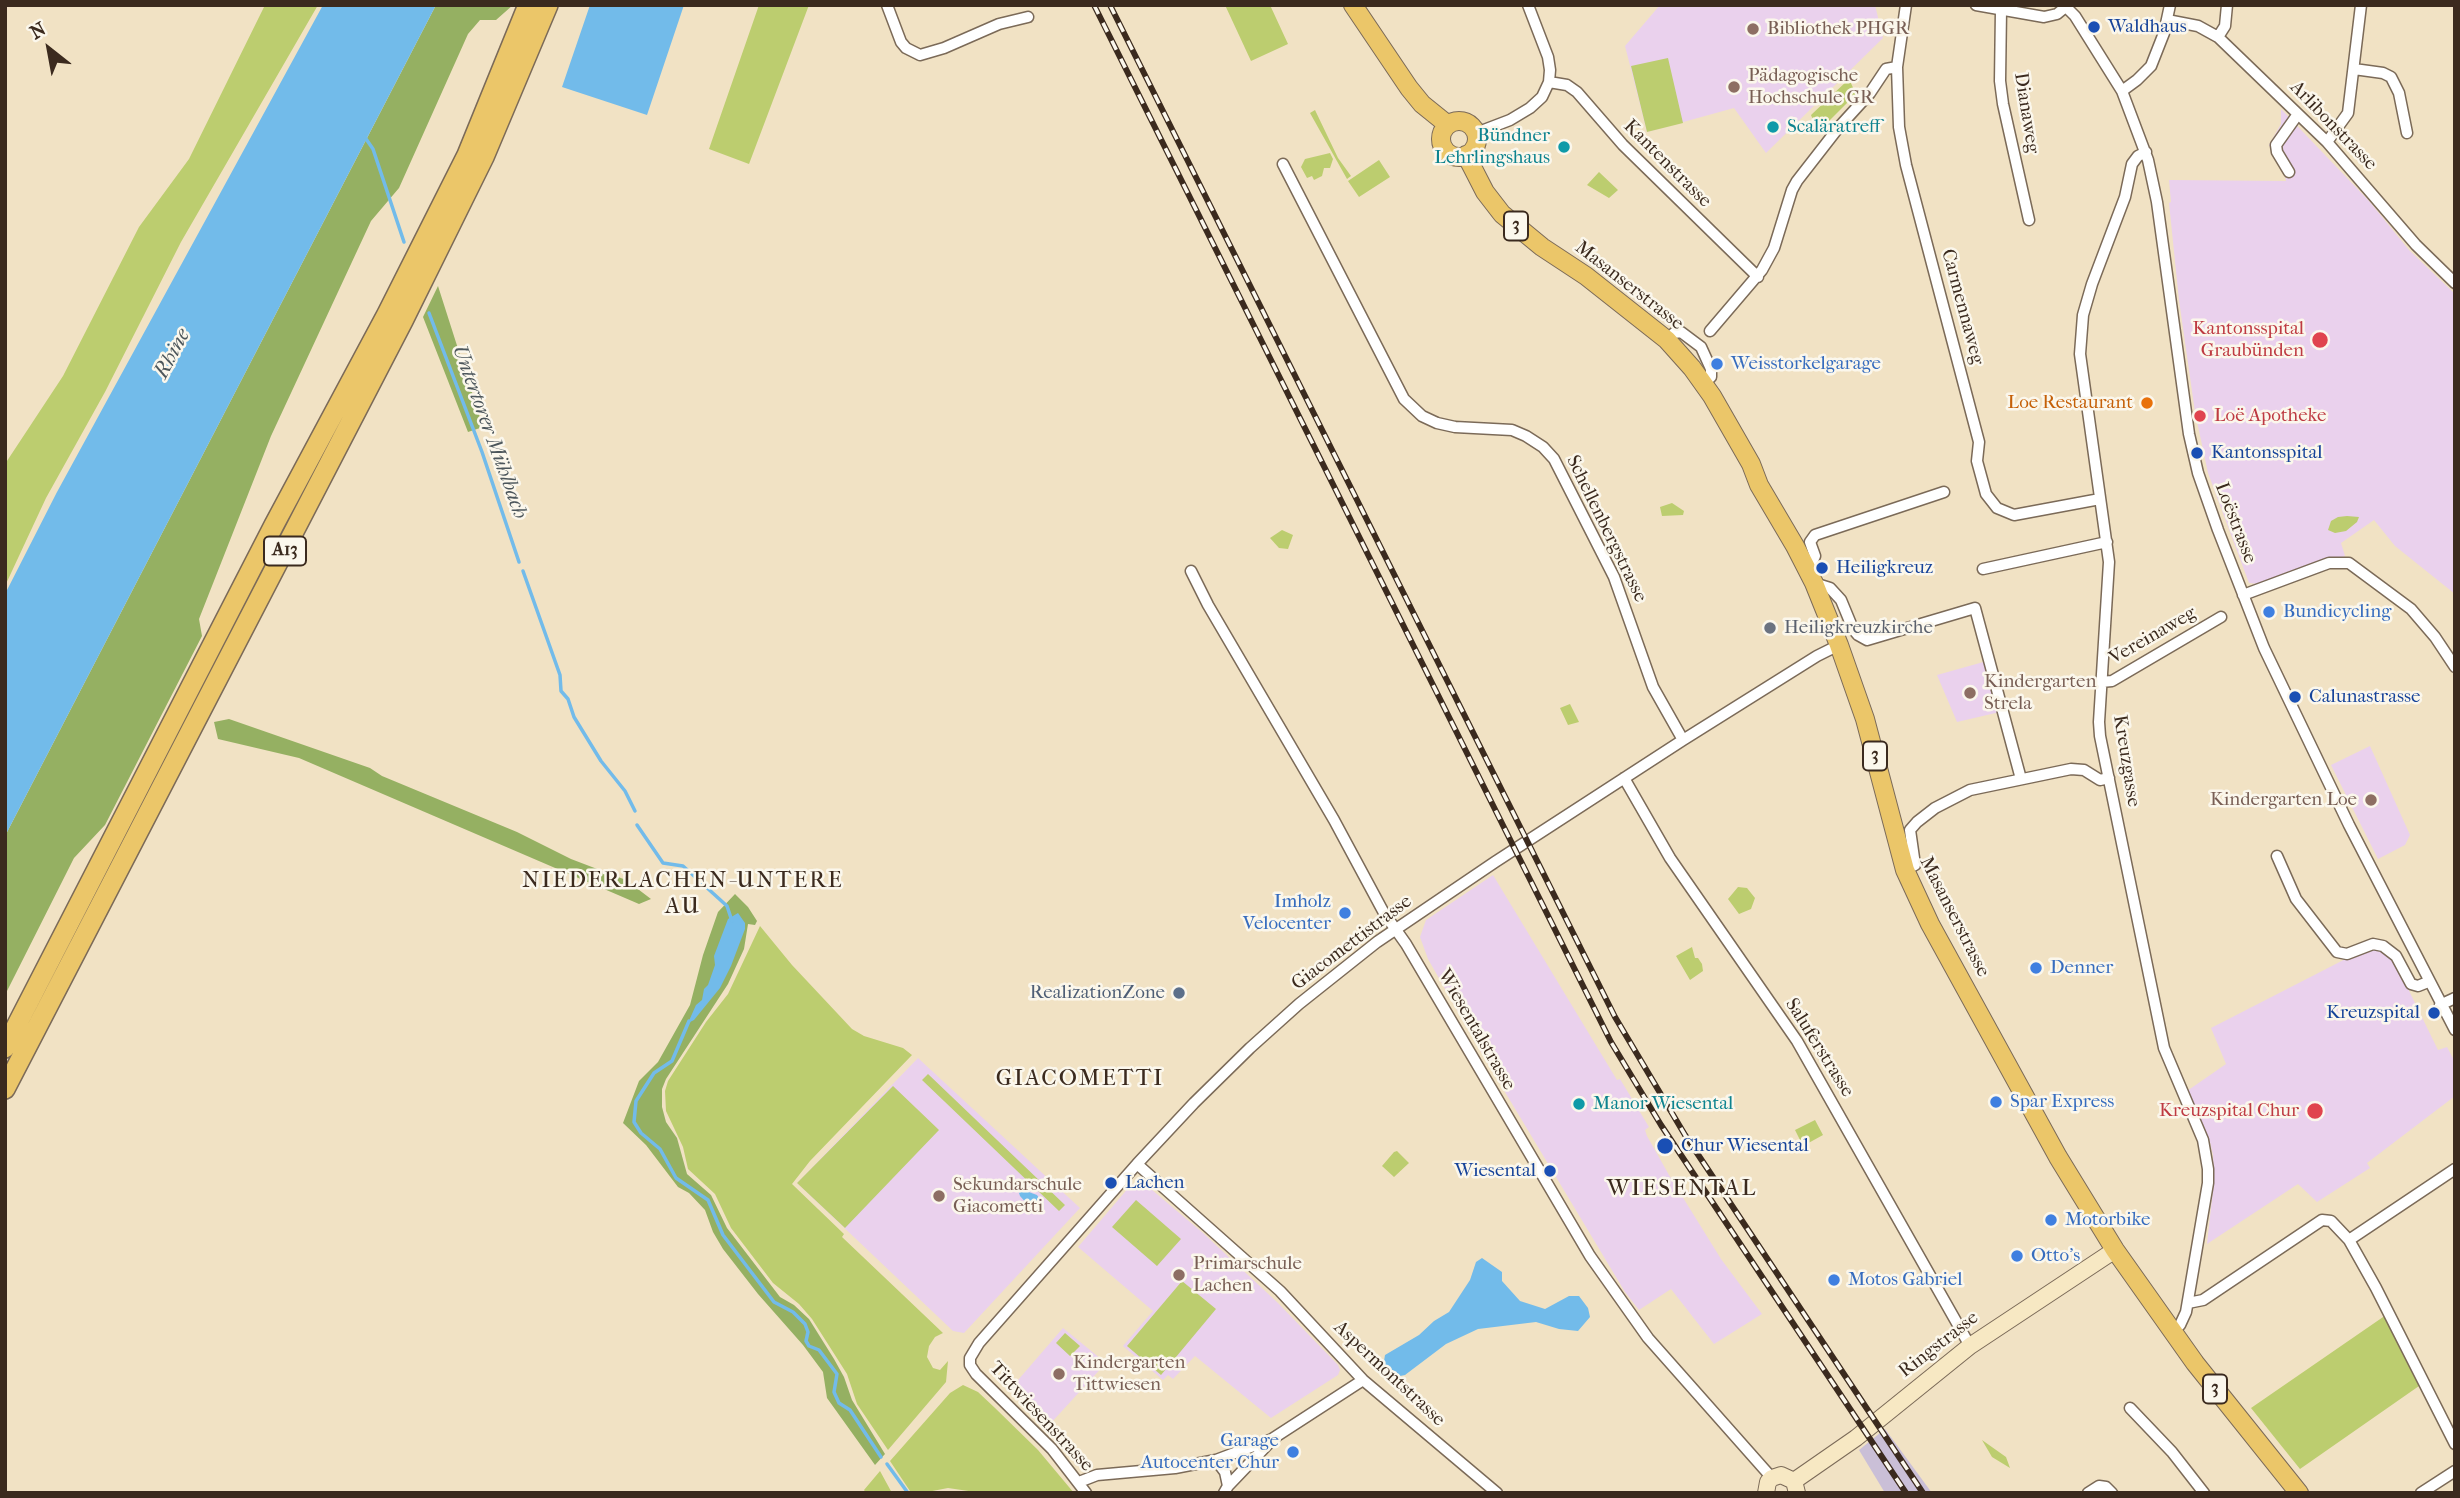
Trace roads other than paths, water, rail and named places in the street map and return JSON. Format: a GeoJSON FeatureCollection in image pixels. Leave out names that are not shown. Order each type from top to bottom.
{"type":"FeatureCollection","features":[{"type":"Feature","properties":{"kind":"highway","name":"A13"},"geometry":{"type":"LineString","coordinates":[[5,1048],[467,155],[528,5]]}},
{"type":"Feature","properties":{"kind":"highway","name":"A13"},"geometry":{"type":"LineString","coordinates":[[5,1089],[403,321],[484,156],[548,5]]}},
{"type":"Feature","properties":{"kind":"main road"},"geometry":{"type":"LineString","coordinates":[[1353,5],[1409,88],[1422,104],[1448,125]]}},
{"type":"Feature","properties":{"kind":"main road"},"geometry":{"type":"LineString","coordinates":[[1464,122],[1476,133],[1474,148],[1466,155],[1455,156],[1447,153],[1442,146],[1441,134],[1448,125],[1464,122]]}},
{"type":"Feature","properties":{"kind":"main road","name":"Masanserstrasse"},"geometry":{"type":"LineString","coordinates":[[1466,155],[1478,181],[1502,214],[1667,340],[1703,383],[1751,464],[1759,485],[1811,576],[1865,719],[1905,870],[1930,924],[2052,1146],[2115,1251],[2202,1372],[2299,1493]]}},
{"type":"Feature","properties":{"kind":"main road","name":"Ringstrasse"},"geometry":{"type":"LineString","coordinates":[[1795,1487],[1970,1346],[2010,1317],[2115,1251]]}},
{"type":"Feature","properties":{"kind":"main road"},"geometry":{"type":"LineString","coordinates":[[1769,1485],[1786,1476],[1795,1487]]}},
{"type":"Feature","properties":{"kind":"street"},"geometry":{"type":"LineString","coordinates":[[887,5],[901,42],[906,48],[920,55],[944,48],[999,24],[1028,17]]}},
{"type":"Feature","properties":{"kind":"street"},"geometry":{"type":"LineString","coordinates":[[1476,133],[1510,120],[1530,108],[1542,97],[1549,82],[1548,57],[1528,5]]}},
{"type":"Feature","properties":{"kind":"street","name":"Carmennaweg"},"geometry":{"type":"LineString","coordinates":[[1906,5],[1897,66],[1899,127],[1906,165],[1979,442],[1977,461],[1986,494],[1997,508],[2014,515],[2100,499]]}},
{"type":"Feature","properties":{"kind":"street"},"geometry":{"type":"LineString","coordinates":[[1976,5],[2044,17],[2057,14],[2067,6]]}},
{"type":"Feature","properties":{"kind":"street"},"geometry":{"type":"LineString","coordinates":[[2122,91],[2151,66],[2160,46],[2170,5]]}},
{"type":"Feature","properties":{"kind":"street"},"geometry":{"type":"LineString","coordinates":[[2218,37],[2225,26],[2227,5]]}},
{"type":"Feature","properties":{"kind":"street"},"geometry":{"type":"LineString","coordinates":[[2326,142],[2348,113],[2361,5]]}},
{"type":"Feature","properties":{"kind":"street","name":"Loëstrasse"},"geometry":{"type":"LineString","coordinates":[[2067,6],[2122,91],[2146,152],[2157,202],[2189,434],[2198,473],[2243,595],[2264,648],[2301,725],[2428,982],[2455,1030]]}},
{"type":"Feature","properties":{"kind":"street","name":"Dianaweg"},"geometry":{"type":"LineString","coordinates":[[2001,10],[2000,81],[2003,104],[2029,220]]}},
{"type":"Feature","properties":{"kind":"street","name":"Arlibonstrasse"},"geometry":{"type":"LineString","coordinates":[[2167,20],[2198,26],[2218,37],[2326,142],[2422,252],[2455,283]]}},
{"type":"Feature","properties":{"kind":"street"},"geometry":{"type":"LineString","coordinates":[[1710,331],[1758,277],[1774,248],[1797,181],[1844,121],[1870,93],[1886,69],[1897,66]]}},
{"type":"Feature","properties":{"kind":"street"},"geometry":{"type":"LineString","coordinates":[[2354,69],[2383,73],[2391,77],[2399,93],[2407,133]]}},
{"type":"Feature","properties":{"kind":"street","name":"Kantenstrasse"},"geometry":{"type":"LineString","coordinates":[[1549,82],[1567,85],[1577,92],[1623,145],[1758,277]]}},
{"type":"Feature","properties":{"kind":"street"},"geometry":{"type":"LineString","coordinates":[[2289,172],[2277,152],[2276,145],[2298,114]]}},
{"type":"Feature","properties":{"kind":"street","name":"Kreuzgasse"},"geometry":{"type":"LineString","coordinates":[[2146,152],[2132,163],[2124,197],[2092,284],[2080,329],[2081,362],[2107,542],[2109,580],[2099,722],[2166,1056],[2207,1154],[2208,1183],[2188,1303],[2182,1321],[2172,1331]]}},
{"type":"Feature","properties":{"kind":"street","name":"Schellenbergstrasse"},"geometry":{"type":"LineString","coordinates":[[1283,164],[1404,399],[1422,415],[1437,423],[1455,427],[1512,430],[1543,447],[1553,459],[1614,577],[1653,687],[1683,740]]}},
{"type":"Feature","properties":{"kind":"street"},"geometry":{"type":"LineString","coordinates":[[1944,492],[1815,535],[1810,542],[1815,556],[1811,576],[1830,587],[1841,600],[1853,629],[1860,638],[1867,640],[1975,608],[2021,779]]}},
{"type":"Feature","properties":{"kind":"street"},"geometry":{"type":"LineString","coordinates":[[1983,569],[2107,542]]}},
{"type":"Feature","properties":{"kind":"street"},"geometry":{"type":"LineString","coordinates":[[2243,595],[2329,563],[2349,563],[2411,609],[2435,636],[2455,667]]}},
{"type":"Feature","properties":{"kind":"street","name":"Wiesentalstrasse"},"geometry":{"type":"LineString","coordinates":[[1191,571],[1395,929],[1590,1256],[1623,1305],[1769,1485]]}},
{"type":"Feature","properties":{"kind":"street","name":"Vereinaweg"},"geometry":{"type":"LineString","coordinates":[[2101,682],[2112,681],[2221,617]]}},
{"type":"Feature","properties":{"kind":"street","name":"Giacomettistrasse"},"geometry":{"type":"LineString","coordinates":[[971,1365],[974,1349],[1137,1164],[1250,1048],[1299,1004],[1395,929],[1683,740],[1839,645]]}},
{"type":"Feature","properties":{"kind":"street"},"geometry":{"type":"LineString","coordinates":[[1905,870],[1915,865],[1910,830],[1926,814],[1970,790],[2078,768],[2100,780],[2109,778]]}},
{"type":"Feature","properties":{"kind":"street","name":"Saluferstrasse"},"geometry":{"type":"LineString","coordinates":[[1624,778],[1670,858],[1804,1052],[1970,1346]]}},
{"type":"Feature","properties":{"kind":"street"},"geometry":{"type":"LineString","coordinates":[[2277,856],[2296,899],[2337,952],[2347,954],[2373,944],[2383,946],[2396,956],[2411,984],[2418,986],[2428,982]]}},
{"type":"Feature","properties":{"kind":"street"},"geometry":{"type":"LineString","coordinates":[[2440,1005],[2455,998]]}},
{"type":"Feature","properties":{"kind":"street","name":"Aspermontstrasse"},"geometry":{"type":"LineString","coordinates":[[1137,1164],[1280,1292],[1363,1380],[1497,1493]]}},
{"type":"Feature","properties":{"kind":"street"},"geometry":{"type":"LineString","coordinates":[[2348,1240],[2455,1168]]}},
{"type":"Feature","properties":{"kind":"street"},"geometry":{"type":"LineString","coordinates":[[2188,1303],[2203,1300],[2322,1220],[2329,1220],[2348,1240],[2376,1288],[2455,1444]]}},
{"type":"Feature","properties":{"kind":"street","name":"Tittwiesenstrasse"},"geometry":{"type":"LineString","coordinates":[[971,1365],[982,1380],[1052,1449],[1086,1493]]}},
{"type":"Feature","properties":{"kind":"street"},"geometry":{"type":"LineString","coordinates":[[1079,1482],[1097,1475],[1175,1468],[1216,1460],[1272,1439],[1363,1380]]}},
{"type":"Feature","properties":{"kind":"street"},"geometry":{"type":"LineString","coordinates":[[2130,1408],[2172,1452],[2204,1493]]}},
{"type":"Feature","properties":{"kind":"street"},"geometry":{"type":"LineString","coordinates":[[1226,1489],[1272,1439]]}},
{"type":"Feature","properties":{"kind":"street"},"geometry":{"type":"LineString","coordinates":[[1216,1460],[1225,1472],[1226,1489]]}},
{"type":"Feature","properties":{"kind":"street"},"geometry":{"type":"LineString","coordinates":[[2421,1493],[2455,1472]]}},
{"type":"Feature","properties":{"kind":"street"},"geometry":{"type":"LineString","coordinates":[[2088,1493],[2099,1486],[2106,1487],[2112,1493]]}},
{"type":"Feature","properties":{"kind":"water","name":"Rhine"},"geometry":{"type":"Polygon","coordinates":[[[323,5],[436,5],[5,836],[5,594],[57,492],[323,5]]]}},
{"type":"Feature","properties":{"kind":"water"},"geometry":{"type":"Polygon","coordinates":[[[590,5],[684,5],[647,115],[562,87],[590,5]]]}},
{"type":"Feature","properties":{"kind":"water"},"geometry":{"type":"Polygon","coordinates":[[[738,913],[745,923],[745,929],[731,966],[720,988],[694,1020],[688,1023],[708,985],[715,965],[714,956],[728,919],[738,913]]]}},
{"type":"Feature","properties":{"kind":"water"},"geometry":{"type":"Polygon","coordinates":[[[1023,1190],[1037,1195],[1040,1200],[1029,1206],[1020,1196],[1019,1193],[1023,1190]]]}},
{"type":"Feature","properties":{"kind":"water"},"geometry":{"type":"Polygon","coordinates":[[[1482,1258],[1502,1272],[1502,1281],[1520,1301],[1545,1309],[1569,1296],[1579,1296],[1588,1308],[1590,1317],[1578,1331],[1536,1322],[1478,1329],[1446,1344],[1405,1375],[1395,1377],[1386,1373],[1383,1367],[1385,1355],[1419,1335],[1449,1312],[1470,1280],[1476,1262],[1482,1258]]]}},
{"type":"Feature","properties":{"kind":"waterway","name":"Untertorer Mühlbach"},"geometry":{"type":"LineString","coordinates":[[364,136],[373,149],[404,242]]}},
{"type":"Feature","properties":{"kind":"waterway","name":"Untertorer Mühlbach"},"geometry":{"type":"LineString","coordinates":[[429,313],[482,452],[519,562]]}},
{"type":"Feature","properties":{"kind":"waterway","name":"Untertorer Mühlbach"},"geometry":{"type":"LineString","coordinates":[[523,571],[560,675],[561,691],[568,699],[574,717],[601,761],[625,791],[635,811]]}},
{"type":"Feature","properties":{"kind":"waterway","name":"Untertorer Mühlbach"},"geometry":{"type":"LineString","coordinates":[[637,825],[663,863],[683,866],[727,906],[732,921]]}},
{"type":"Feature","properties":{"kind":"waterway","name":"Untertorer Mühlbach"},"geometry":{"type":"LineString","coordinates":[[689,1021],[672,1061],[654,1073],[636,1101],[634,1122],[641,1133],[660,1149],[676,1178],[708,1200],[723,1235],[774,1302],[793,1312],[805,1324],[809,1346],[819,1350],[837,1374],[834,1392],[839,1403],[850,1410],[881,1457]]}},
{"type":"Feature","properties":{"kind":"waterway","name":"Untertorer Mühlbach"},"geometry":{"type":"LineString","coordinates":[[887,1464],[908,1493]]}},
{"type":"Feature","properties":{"kind":"railway"},"geometry":{"type":"LineString","coordinates":[[1094,5],[1611,1042],[1661,1125],[1906,1493]]}},
{"type":"Feature","properties":{"kind":"railway"},"geometry":{"type":"LineString","coordinates":[[1110,5],[1615,1017],[1685,1135],[1923,1493]]}},
{"type":"Feature","properties":{"kind":"place","name":"Waldhaus"},"geometry":{"type":"Point","coordinates":[2094,27]}},
{"type":"Feature","properties":{"kind":"place","name":"Bibliothek PHGR"},"geometry":{"type":"Point","coordinates":[1753,29]}},
{"type":"Feature","properties":{"kind":"place","name":"Pädagogische Hochschule GR"},"geometry":{"type":"Point","coordinates":[1734,87]}},
{"type":"Feature","properties":{"kind":"place","name":"Scaläratreff"},"geometry":{"type":"Point","coordinates":[1773,127]}},
{"type":"Feature","properties":{"kind":"place","name":"Bündner Lehrlingshaus"},"geometry":{"type":"Point","coordinates":[1564,147]}},
{"type":"Feature","properties":{"kind":"place","name":"Kantonsspital Graubünden"},"geometry":{"type":"Point","coordinates":[2320,340]}},
{"type":"Feature","properties":{"kind":"place","name":"Weisstorkelgarage"},"geometry":{"type":"Point","coordinates":[1717,364]}},
{"type":"Feature","properties":{"kind":"place","name":"Loe Restaurant"},"geometry":{"type":"Point","coordinates":[2147,403]}},
{"type":"Feature","properties":{"kind":"place","name":"Loë Apotheke"},"geometry":{"type":"Point","coordinates":[2200,416]}},
{"type":"Feature","properties":{"kind":"place","name":"Kantonsspital"},"geometry":{"type":"Point","coordinates":[2197,453]}},
{"type":"Feature","properties":{"kind":"place","name":"Heiligkreuz"},"geometry":{"type":"Point","coordinates":[1822,568]}},
{"type":"Feature","properties":{"kind":"place","name":"Bundicycling"},"geometry":{"type":"Point","coordinates":[2269,612]}},
{"type":"Feature","properties":{"kind":"place","name":"Heiligkreuzkirche"},"geometry":{"type":"Point","coordinates":[1770,628]}},
{"type":"Feature","properties":{"kind":"place","name":"Kindergarten Strela"},"geometry":{"type":"Point","coordinates":[1970,693]}},
{"type":"Feature","properties":{"kind":"place","name":"Calunastrasse"},"geometry":{"type":"Point","coordinates":[2295,697]}},
{"type":"Feature","properties":{"kind":"place","name":"Kindergarten Loe"},"geometry":{"type":"Point","coordinates":[2371,800]}},
{"type":"Feature","properties":{"kind":"place","name":"Imholz Velocenter"},"geometry":{"type":"Point","coordinates":[1345,913]}},
{"type":"Feature","properties":{"kind":"place","name":"Denner"},"geometry":{"type":"Point","coordinates":[2036,968]}},
{"type":"Feature","properties":{"kind":"place","name":"RealizationZone"},"geometry":{"type":"Point","coordinates":[1179,993]}},
{"type":"Feature","properties":{"kind":"place","name":"Kreuzspital"},"geometry":{"type":"Point","coordinates":[2434,1013]}},
{"type":"Feature","properties":{"kind":"place","name":"Spar Express"},"geometry":{"type":"Point","coordinates":[1996,1102]}},
{"type":"Feature","properties":{"kind":"place","name":"Manor Wiesental"},"geometry":{"type":"Point","coordinates":[1579,1104]}},
{"type":"Feature","properties":{"kind":"place","name":"Kreuzspital Chur"},"geometry":{"type":"Point","coordinates":[2315,1111]}},
{"type":"Feature","properties":{"kind":"place","name":"Chur Wiesental"},"geometry":{"type":"Point","coordinates":[1665,1146]}},
{"type":"Feature","properties":{"kind":"place","name":"Wiesental"},"geometry":{"type":"Point","coordinates":[1550,1171]}},
{"type":"Feature","properties":{"kind":"place","name":"Lachen"},"geometry":{"type":"Point","coordinates":[1111,1183]}},
{"type":"Feature","properties":{"kind":"place","name":"Sekundarschule Giacometti"},"geometry":{"type":"Point","coordinates":[939,1196]}},
{"type":"Feature","properties":{"kind":"place","name":"Motorbike"},"geometry":{"type":"Point","coordinates":[2051,1220]}},
{"type":"Feature","properties":{"kind":"place","name":"Otto's"},"geometry":{"type":"Point","coordinates":[2017,1256]}},
{"type":"Feature","properties":{"kind":"place","name":"Primarschule Lachen"},"geometry":{"type":"Point","coordinates":[1179,1275]}},
{"type":"Feature","properties":{"kind":"place","name":"Motos Gabriel"},"geometry":{"type":"Point","coordinates":[1834,1280]}},
{"type":"Feature","properties":{"kind":"place","name":"Kindergarten Tittwiesen"},"geometry":{"type":"Point","coordinates":[1059,1374]}},
{"type":"Feature","properties":{"kind":"place","name":"Garage Autocenter Chur"},"geometry":{"type":"Point","coordinates":[1293,1452]}},
{"type":"Feature","properties":{"kind":"district","name":"NIEDERLACHEN-UNTERE AU"},"geometry":{"type":"Point","coordinates":[683,894]}},
{"type":"Feature","properties":{"kind":"district","name":"GIACOMETTI"},"geometry":{"type":"Point","coordinates":[1080,1079]}},
{"type":"Feature","properties":{"kind":"district","name":"WIESENTAL"},"geometry":{"type":"Point","coordinates":[1682,1189]}}]}
